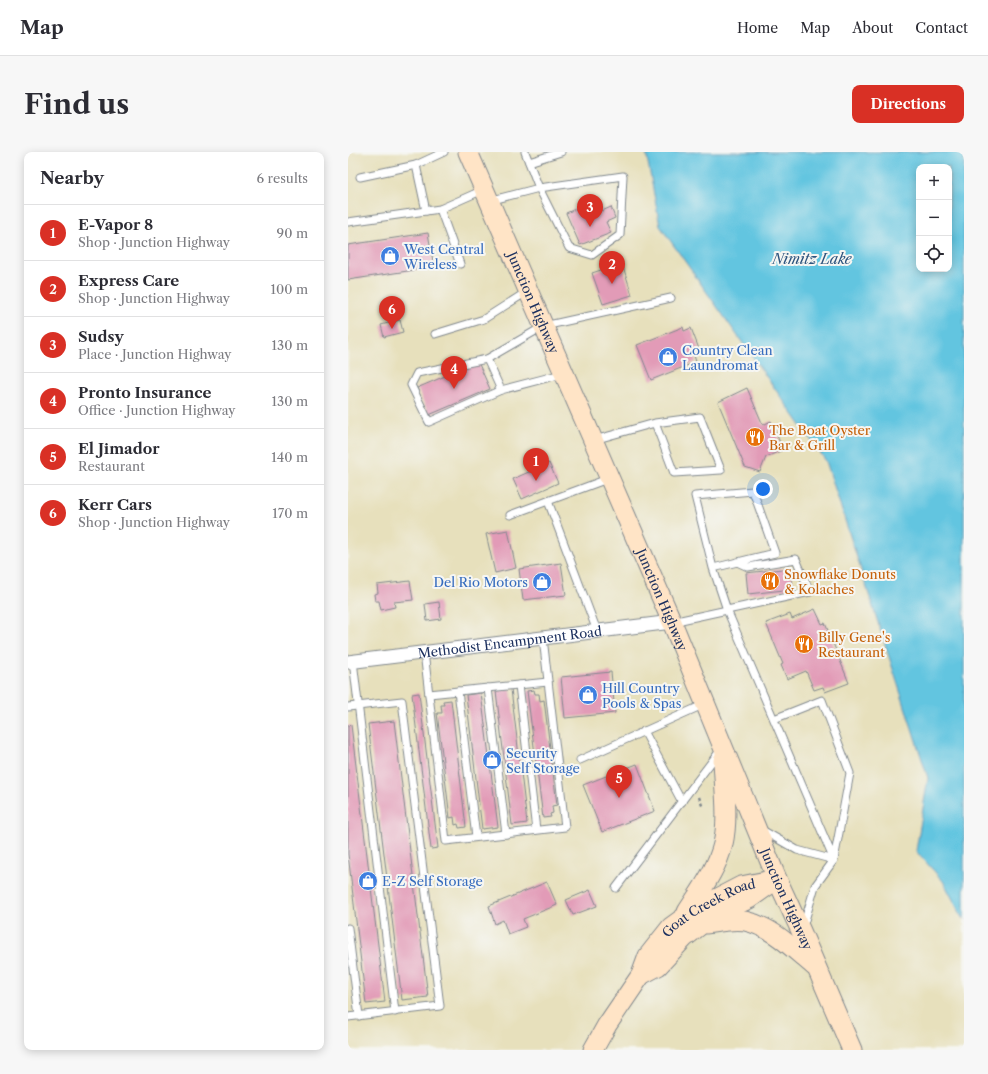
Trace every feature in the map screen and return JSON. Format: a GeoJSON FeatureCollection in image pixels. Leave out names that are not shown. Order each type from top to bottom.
{"type":"FeatureCollection","features":[{"type":"Feature","properties":{"kind":"main road","name":"Junction Highway"},"geometry":{"type":"LineString","coordinates":[[468,152],[672,622],[777,879],[852,1050]]}},
{"type":"Feature","properties":{"kind":"main road"},"geometry":{"type":"LineString","coordinates":[[683,917],[708,880],[723,844],[725,812],[723,747]]}},
{"type":"Feature","properties":{"kind":"main road","name":"Goat Creek Road"},"geometry":{"type":"LineString","coordinates":[[593,1050],[607,1025],[641,975],[648,956],[671,926],[713,899],[740,886],[777,879]]}},
{"type":"Feature","properties":{"kind":"main road","name":"Goat Creek Road"},"geometry":{"type":"LineString","coordinates":[[641,975],[658,966],[671,950],[702,924],[717,914],[749,899],[777,879]]}},
{"type":"Feature","properties":{"kind":"main road"},"geometry":{"type":"LineString","coordinates":[[702,924],[744,921],[762,927],[785,941],[817,969]]}},
{"type":"Feature","properties":{"kind":"street","name":"Methodist Encampment Road"},"geometry":{"type":"LineString","coordinates":[[351,661],[672,622]]}},
{"type":"Feature","properties":{"kind":"lane"},"geometry":{"type":"LineString","coordinates":[[360,177],[416,165],[444,152]]}},
{"type":"Feature","properties":{"kind":"lane"},"geometry":{"type":"LineString","coordinates":[[348,222],[440,209],[487,195],[539,188],[623,176],[620,235],[592,254],[569,248],[539,188],[525,152]]}},
{"type":"Feature","properties":{"kind":"lane"},"geometry":{"type":"LineString","coordinates":[[529,162],[561,152]]}},
{"type":"Feature","properties":{"kind":"lane"},"geometry":{"type":"LineString","coordinates":[[416,165],[426,211]]}},
{"type":"Feature","properties":{"kind":"lane"},"geometry":{"type":"LineString","coordinates":[[440,209],[460,264]]}},
{"type":"Feature","properties":{"kind":"lane"},"geometry":{"type":"LineString","coordinates":[[435,334],[484,319],[528,291]]}},
{"type":"Feature","properties":{"kind":"lane"},"geometry":{"type":"LineString","coordinates":[[564,373],[501,390],[429,422],[411,385],[417,373],[487,359],[544,326],[671,298]]}},
{"type":"Feature","properties":{"kind":"lane"},"geometry":{"type":"LineString","coordinates":[[487,359],[501,390]]}},
{"type":"Feature","properties":{"kind":"lane"},"geometry":{"type":"LineString","coordinates":[[593,440],[655,423],[700,417],[721,470],[674,473],[655,423]]}},
{"type":"Feature","properties":{"kind":"lane"},"geometry":{"type":"LineString","coordinates":[[510,515],[610,478]]}},
{"type":"Feature","properties":{"kind":"lane"},"geometry":{"type":"LineString","coordinates":[[713,568],[775,553],[754,491],[695,496],[713,568],[727,610],[834,860]]}},
{"type":"Feature","properties":{"kind":"lane"},"geometry":{"type":"LineString","coordinates":[[548,501],[597,631]]}},
{"type":"Feature","properties":{"kind":"lane"},"geometry":{"type":"LineString","coordinates":[[672,622],[810,592],[796,559],[748,567],[737,562]]}},
{"type":"Feature","properties":{"kind":"lane"},"geometry":{"type":"LineString","coordinates":[[424,652],[446,841],[506,834],[565,827],[543,638]]}},
{"type":"Feature","properties":{"kind":"lane"},"geometry":{"type":"LineString","coordinates":[[351,661],[358,706],[395,1012]]}},
{"type":"Feature","properties":{"kind":"lane"},"geometry":{"type":"LineString","coordinates":[[429,694],[548,682]]}},
{"type":"Feature","properties":{"kind":"lane"},"geometry":{"type":"LineString","coordinates":[[519,685],[536,830]]}},
{"type":"Feature","properties":{"kind":"lane"},"geometry":{"type":"LineString","coordinates":[[488,688],[506,834]]}},
{"type":"Feature","properties":{"kind":"lane"},"geometry":{"type":"LineString","coordinates":[[458,691],[476,837]]}},
{"type":"Feature","properties":{"kind":"lane"},"geometry":{"type":"LineString","coordinates":[[774,719],[822,700],[850,773],[834,860],[815,886],[801,931]]}},
{"type":"Feature","properties":{"kind":"lane"},"geometry":{"type":"LineString","coordinates":[[348,707],[402,701],[440,1006],[348,1017]]}},
{"type":"Feature","properties":{"kind":"lane"},"geometry":{"type":"LineString","coordinates":[[580,760],[705,703]]}},
{"type":"Feature","properties":{"kind":"lane"},"geometry":{"type":"LineString","coordinates":[[644,731],[682,802]]}},
{"type":"Feature","properties":{"kind":"lane"},"geometry":{"type":"LineString","coordinates":[[616,888],[723,747]]}},
{"type":"Feature","properties":{"kind":"lane"},"geometry":{"type":"LineString","coordinates":[[756,827],[796,850],[834,860]]}},
{"type":"Feature","properties":{"kind":"lane"},"geometry":{"type":"LineString","coordinates":[[348,928],[359,1016]]}},
{"type":"Feature","properties":{"kind":"water","name":"Nimitz Lake"},"geometry":{"type":"Polygon","coordinates":[[[646,152],[964,152],[964,920],[943,881],[916,851],[928,778],[826,461],[660,226],[646,152]]]}},
{"type":"Feature","properties":{"kind":"building"},"geometry":{"type":"Polygon","coordinates":[[[597,200],[602,211],[611,207],[615,218],[606,222],[611,233],[580,245],[566,213],[597,200]]]}},
{"type":"Feature","properties":{"kind":"building","name":"West Central Wireless"},"geometry":{"type":"Polygon","coordinates":[[[428,233],[434,267],[348,280],[348,245],[428,233]]]}},
{"type":"Feature","properties":{"kind":"building"},"geometry":{"type":"Polygon","coordinates":[[[622,263],[632,295],[603,304],[592,273],[622,263]]]}},
{"type":"Feature","properties":{"kind":"building"},"geometry":{"type":"Polygon","coordinates":[[[400,320],[403,332],[384,337],[381,325],[400,320]]]}},
{"type":"Feature","properties":{"kind":"building","name":"Country Clean Laundromat"},"geometry":{"type":"Polygon","coordinates":[[[683,327],[684,331],[691,328],[699,349],[693,352],[696,362],[651,380],[637,345],[683,327]]]}},
{"type":"Feature","properties":{"kind":"building"},"geometry":{"type":"Polygon","coordinates":[[[478,362],[490,389],[429,415],[417,388],[478,362]]]}},
{"type":"Feature","properties":{"kind":"building","name":"The Boat Oyster Bar & Grill"},"geometry":{"type":"Polygon","coordinates":[[[747,388],[763,425],[771,421],[783,450],[766,457],[760,472],[745,467],[718,402],[747,388]]]}},
{"type":"Feature","properties":{"kind":"building"},"geometry":{"type":"Polygon","coordinates":[[[549,463],[558,483],[522,499],[513,479],[549,463]]]}},
{"type":"Feature","properties":{"kind":"building"},"geometry":{"type":"Polygon","coordinates":[[[508,530],[516,568],[495,573],[486,534],[508,530]]]}},
{"type":"Feature","properties":{"kind":"building","name":"Del Rio Motors"},"geometry":{"type":"Polygon","coordinates":[[[561,563],[566,595],[523,600],[519,569],[561,563]]]}},
{"type":"Feature","properties":{"kind":"building","name":"Snowflake Donuts & Kolaches"},"geometry":{"type":"Polygon","coordinates":[[[791,568],[793,589],[748,594],[746,573],[791,568]]]}},
{"type":"Feature","properties":{"kind":"building"},"geometry":{"type":"Polygon","coordinates":[[[410,581],[413,600],[394,602],[395,607],[381,610],[379,601],[375,601],[374,594],[378,593],[377,585],[410,581]]]}},
{"type":"Feature","properties":{"kind":"building"},"geometry":{"type":"Polygon","coordinates":[[[439,602],[441,619],[427,621],[425,604],[439,602]]]}},
{"type":"Feature","properties":{"kind":"building","name":"Billy Gene's Restaurant"},"geometry":{"type":"Polygon","coordinates":[[[815,609],[822,624],[825,623],[849,683],[825,692],[823,687],[814,690],[806,671],[787,679],[781,665],[783,664],[766,623],[790,614],[792,619],[815,609]]]}},
{"type":"Feature","properties":{"kind":"building","name":"Hill Country Pools & Spas"},"geometry":{"type":"Polygon","coordinates":[[[611,672],[615,713],[565,718],[561,677],[611,672]]]}},
{"type":"Feature","properties":{"kind":"building"},"geometry":{"type":"Polygon","coordinates":[[[511,689],[527,823],[512,825],[496,691],[511,689]]]}},
{"type":"Feature","properties":{"kind":"building"},"geometry":{"type":"Polygon","coordinates":[[[534,690],[535,694],[539,694],[540,701],[544,700],[557,805],[552,806],[553,813],[550,814],[551,817],[543,818],[527,691],[534,690]]]}},
{"type":"Feature","properties":{"kind":"building"},"geometry":{"type":"Polygon","coordinates":[[[419,693],[438,848],[431,849],[412,694],[419,693]]]}},
{"type":"Feature","properties":{"kind":"building"},"geometry":{"type":"Polygon","coordinates":[[[481,693],[498,827],[482,829],[466,695],[481,693]]]}},
{"type":"Feature","properties":{"kind":"building"},"geometry":{"type":"Polygon","coordinates":[[[451,700],[466,827],[459,828],[458,824],[455,825],[454,817],[450,818],[437,713],[442,713],[441,705],[444,705],[443,701],[451,700]]]}},
{"type":"Feature","properties":{"kind":"building"},"geometry":{"type":"Polygon","coordinates":[[[394,721],[428,997],[402,1000],[368,724],[394,721]]]}},
{"type":"Feature","properties":{"kind":"building"},"geometry":{"type":"Polygon","coordinates":[[[351,725],[385,1002],[366,1004],[348,854],[348,726],[351,725]]]}},
{"type":"Feature","properties":{"kind":"building"},"geometry":{"type":"Polygon","coordinates":[[[637,764],[655,811],[602,832],[583,785],[637,764]]]}},
{"type":"Feature","properties":{"kind":"building"},"geometry":{"type":"Polygon","coordinates":[[[547,882],[557,905],[523,919],[526,927],[508,934],[503,920],[495,924],[489,906],[547,882]]]}},
{"type":"Feature","properties":{"kind":"building"},"geometry":{"type":"Polygon","coordinates":[[[590,890],[597,906],[573,915],[566,900],[590,890]]]}},
{"type":"Feature","properties":{"kind":"place","name":"Sudsy"},"geometry":{"type":"Point","coordinates":[590,227]}},
{"type":"Feature","properties":{"kind":"place","name":"West Central Wireless"},"geometry":{"type":"Point","coordinates":[390,256]}},
{"type":"Feature","properties":{"kind":"place","name":"Express Care"},"geometry":{"type":"Point","coordinates":[612,284]}},
{"type":"Feature","properties":{"kind":"place","name":"Kerr Cars"},"geometry":{"type":"Point","coordinates":[392,329]}},
{"type":"Feature","properties":{"kind":"place","name":"Country Clean Laundromat"},"geometry":{"type":"Point","coordinates":[668,357]}},
{"type":"Feature","properties":{"kind":"place","name":"Pronto Insurance"},"geometry":{"type":"Point","coordinates":[454,389]}},
{"type":"Feature","properties":{"kind":"place","name":"The Boat Oyster Bar & Grill"},"geometry":{"type":"Point","coordinates":[755,437]}},
{"type":"Feature","properties":{"kind":"place","name":"E-Vapor 8"},"geometry":{"type":"Point","coordinates":[536,481]}},
{"type":"Feature","properties":{"kind":"place","name":"Snowflake Donuts & Kolaches"},"geometry":{"type":"Point","coordinates":[770,581]}},
{"type":"Feature","properties":{"kind":"place","name":"Del Rio Motors"},"geometry":{"type":"Point","coordinates":[542,582]}},
{"type":"Feature","properties":{"kind":"place","name":"Billy Gene's Restaurant"},"geometry":{"type":"Point","coordinates":[804,644]}},
{"type":"Feature","properties":{"kind":"place","name":"Hill Country Pools & Spas"},"geometry":{"type":"Point","coordinates":[588,695]}},
{"type":"Feature","properties":{"kind":"place","name":"Security Self Storage"},"geometry":{"type":"Point","coordinates":[492,760]}},
{"type":"Feature","properties":{"kind":"place","name":"El Jimador"},"geometry":{"type":"Point","coordinates":[619,798]}},
{"type":"Feature","properties":{"kind":"place","name":"E-Z Self Storage"},"geometry":{"type":"Point","coordinates":[368,881]}}]}
